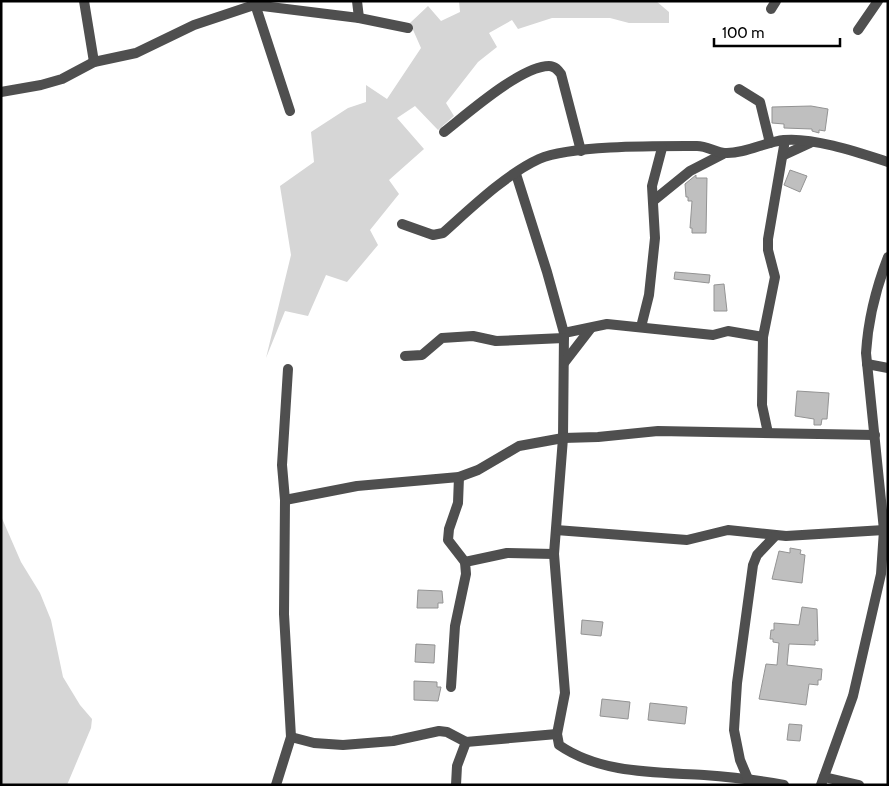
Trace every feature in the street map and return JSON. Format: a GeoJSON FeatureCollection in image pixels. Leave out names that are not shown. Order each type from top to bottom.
{"type":"FeatureCollection","features":[{"type":"Feature","properties":{"kind":"street"},"geometry":{"type":"LineString","coordinates":[[84,1],[94,62]]}},
{"type":"Feature","properties":{"kind":"street"},"geometry":{"type":"LineString","coordinates":[[357,1],[359,18]]}},
{"type":"Feature","properties":{"kind":"street"},"geometry":{"type":"LineString","coordinates":[[858,30],[878,1]]}},
{"type":"Feature","properties":{"kind":"street"},"geometry":{"type":"LineString","coordinates":[[254,3],[290,111]]}},
{"type":"Feature","properties":{"kind":"street"},"geometry":{"type":"LineString","coordinates":[[1,92],[62,79],[94,62],[136,53],[194,25],[254,3],[359,18],[408,28]]}},
{"type":"Feature","properties":{"kind":"street"},"geometry":{"type":"LineString","coordinates":[[444,132],[516,78],[533,69],[551,65],[561,74],[581,151]]}},
{"type":"Feature","properties":{"kind":"street"},"geometry":{"type":"LineString","coordinates":[[739,88],[760,102],[770,143]]}},
{"type":"Feature","properties":{"kind":"street"},"geometry":{"type":"LineString","coordinates":[[768,433],[762,405],[763,338],[775,278],[768,250],[768,239],[784,155],[785,140]]}},
{"type":"Feature","properties":{"kind":"street"},"geometry":{"type":"LineString","coordinates":[[653,201],[690,171],[723,154],[785,140],[836,146],[888,162]]}},
{"type":"Feature","properties":{"kind":"street"},"geometry":{"type":"LineString","coordinates":[[784,155],[810,143]]}},
{"type":"Feature","properties":{"kind":"street"},"geometry":{"type":"LineString","coordinates":[[402,224],[433,235],[443,233],[491,190],[539,159],[581,151],[698,146],[717,150],[723,154]]}},
{"type":"Feature","properties":{"kind":"street"},"geometry":{"type":"LineString","coordinates":[[641,327],[649,295],[655,238],[652,186],[662,148]]}},
{"type":"Feature","properties":{"kind":"street"},"geometry":{"type":"LineString","coordinates":[[516,174],[548,272],[564,335],[563,438],[554,554],[565,693],[557,734],[559,745],[570,752],[600,764],[640,772],[748,779],[784,785]]}},
{"type":"Feature","properties":{"kind":"street"},"geometry":{"type":"LineString","coordinates":[[859,785],[823,781],[853,696],[884,575],[884,530],[867,364],[867,331],[888,257]]}},
{"type":"Feature","properties":{"kind":"street"},"geometry":{"type":"LineString","coordinates":[[405,356],[422,355],[442,338],[473,336],[496,341],[564,335],[607,324],[713,335],[728,331],[763,338]]}},
{"type":"Feature","properties":{"kind":"street"},"geometry":{"type":"LineString","coordinates":[[564,363],[591,328]]}},
{"type":"Feature","properties":{"kind":"street"},"geometry":{"type":"LineString","coordinates":[[867,364],[888,368]]}},
{"type":"Feature","properties":{"kind":"street"},"geometry":{"type":"LineString","coordinates":[[276,785],[291,737],[284,614],[285,500],[282,446],[288,368]]}},
{"type":"Feature","properties":{"kind":"street"},"geometry":{"type":"LineString","coordinates":[[285,500],[357,486],[459,477],[478,470],[520,446],[563,438],[598,437],[658,430],[875,435]]}},
{"type":"Feature","properties":{"kind":"street"},"geometry":{"type":"LineString","coordinates":[[450,687],[455,626],[466,574],[465,562],[448,540],[449,529],[458,503],[459,477]]}},
{"type":"Feature","properties":{"kind":"street"},"geometry":{"type":"LineString","coordinates":[[556,530],[687,540],[728,530],[775,536],[884,530]]}},
{"type":"Feature","properties":{"kind":"street"},"geometry":{"type":"LineString","coordinates":[[748,779],[740,760],[734,730],[737,683],[753,565],[757,556],[775,536]]}},
{"type":"Feature","properties":{"kind":"street"},"geometry":{"type":"LineString","coordinates":[[465,562],[507,553],[554,554]]}},
{"type":"Feature","properties":{"kind":"street"},"geometry":{"type":"LineString","coordinates":[[291,737],[314,743],[343,745],[393,741],[439,731],[447,732],[466,742],[557,734]]}},
{"type":"Feature","properties":{"kind":"street"},"geometry":{"type":"LineString","coordinates":[[456,785],[458,766],[466,742]]}},
{"type":"Feature","properties":{"kind":"shaded area"},"geometry":{"type":"Polygon","coordinates":[[[459,1],[656,1],[669,12],[669,23],[629,23],[610,18],[552,18],[518,29],[512,20],[489,33],[497,47],[478,62],[446,103],[454,116],[438,130],[415,106],[397,118],[424,149],[389,180],[399,194],[370,230],[378,245],[347,282],[326,275],[308,316],[285,311],[266,358],[291,255],[280,186],[314,162],[311,132],[348,108],[366,102],[366,85],[387,99],[421,48],[410,23],[428,6],[441,21],[460,12],[459,1]]]}},
{"type":"Feature","properties":{"kind":"shaded area"},"geometry":{"type":"Polygon","coordinates":[[[1,516],[21,562],[40,593],[51,620],[63,677],[80,705],[92,719],[91,728],[67,785],[1,785],[1,516]]]}},
{"type":"Feature","properties":{"kind":"building"},"geometry":{"type":"Polygon","coordinates":[[[811,106],[828,109],[825,131],[819,130],[819,133],[812,131],[812,129],[784,128],[784,124],[772,123],[772,107],[811,106]]]}},
{"type":"Feature","properties":{"kind":"building"},"geometry":{"type":"Polygon","coordinates":[[[790,170],[807,176],[800,192],[784,185],[790,170]]]}},
{"type":"Feature","properties":{"kind":"building"},"geometry":{"type":"Polygon","coordinates":[[[696,175],[696,178],[707,178],[706,233],[692,233],[692,228],[690,228],[692,201],[688,201],[688,197],[686,197],[685,184],[696,175]]]}},
{"type":"Feature","properties":{"kind":"building"},"geometry":{"type":"Polygon","coordinates":[[[675,272],[710,275],[709,283],[674,279],[675,272]]]}},
{"type":"Feature","properties":{"kind":"building"},"geometry":{"type":"Polygon","coordinates":[[[724,284],[727,311],[714,311],[714,285],[724,284]]]}},
{"type":"Feature","properties":{"kind":"building"},"geometry":{"type":"Polygon","coordinates":[[[797,391],[829,393],[827,419],[822,419],[821,425],[814,425],[814,419],[795,416],[797,391]]]}},
{"type":"Feature","properties":{"kind":"building"},"geometry":{"type":"Polygon","coordinates":[[[790,548],[801,550],[800,554],[805,555],[802,583],[772,579],[779,551],[790,553],[790,548]]]}},
{"type":"Feature","properties":{"kind":"building"},"geometry":{"type":"Polygon","coordinates":[[[418,590],[442,591],[443,603],[438,603],[438,608],[417,608],[418,590]]]}},
{"type":"Feature","properties":{"kind":"building"},"geometry":{"type":"Polygon","coordinates":[[[802,607],[817,609],[818,641],[815,640],[815,645],[789,644],[787,665],[822,669],[821,680],[818,680],[818,685],[809,684],[806,705],[759,699],[766,664],[777,665],[779,643],[773,642],[773,639],[770,639],[771,630],[774,630],[774,623],[799,625],[802,607]]]}},
{"type":"Feature","properties":{"kind":"building"},"geometry":{"type":"Polygon","coordinates":[[[582,620],[603,622],[601,636],[581,634],[582,620]]]}},
{"type":"Feature","properties":{"kind":"building"},"geometry":{"type":"Polygon","coordinates":[[[416,644],[435,645],[434,663],[415,662],[416,644]]]}},
{"type":"Feature","properties":{"kind":"building"},"geometry":{"type":"Polygon","coordinates":[[[414,681],[437,682],[437,687],[441,687],[438,701],[414,700],[414,681]]]}},
{"type":"Feature","properties":{"kind":"building"},"geometry":{"type":"Polygon","coordinates":[[[602,699],[630,702],[628,719],[600,716],[602,699]]]}},
{"type":"Feature","properties":{"kind":"building"},"geometry":{"type":"Polygon","coordinates":[[[650,703],[687,707],[685,724],[648,720],[650,703]]]}},
{"type":"Feature","properties":{"kind":"building"},"geometry":{"type":"Polygon","coordinates":[[[789,724],[802,725],[800,741],[787,740],[789,724]]]}}]}
